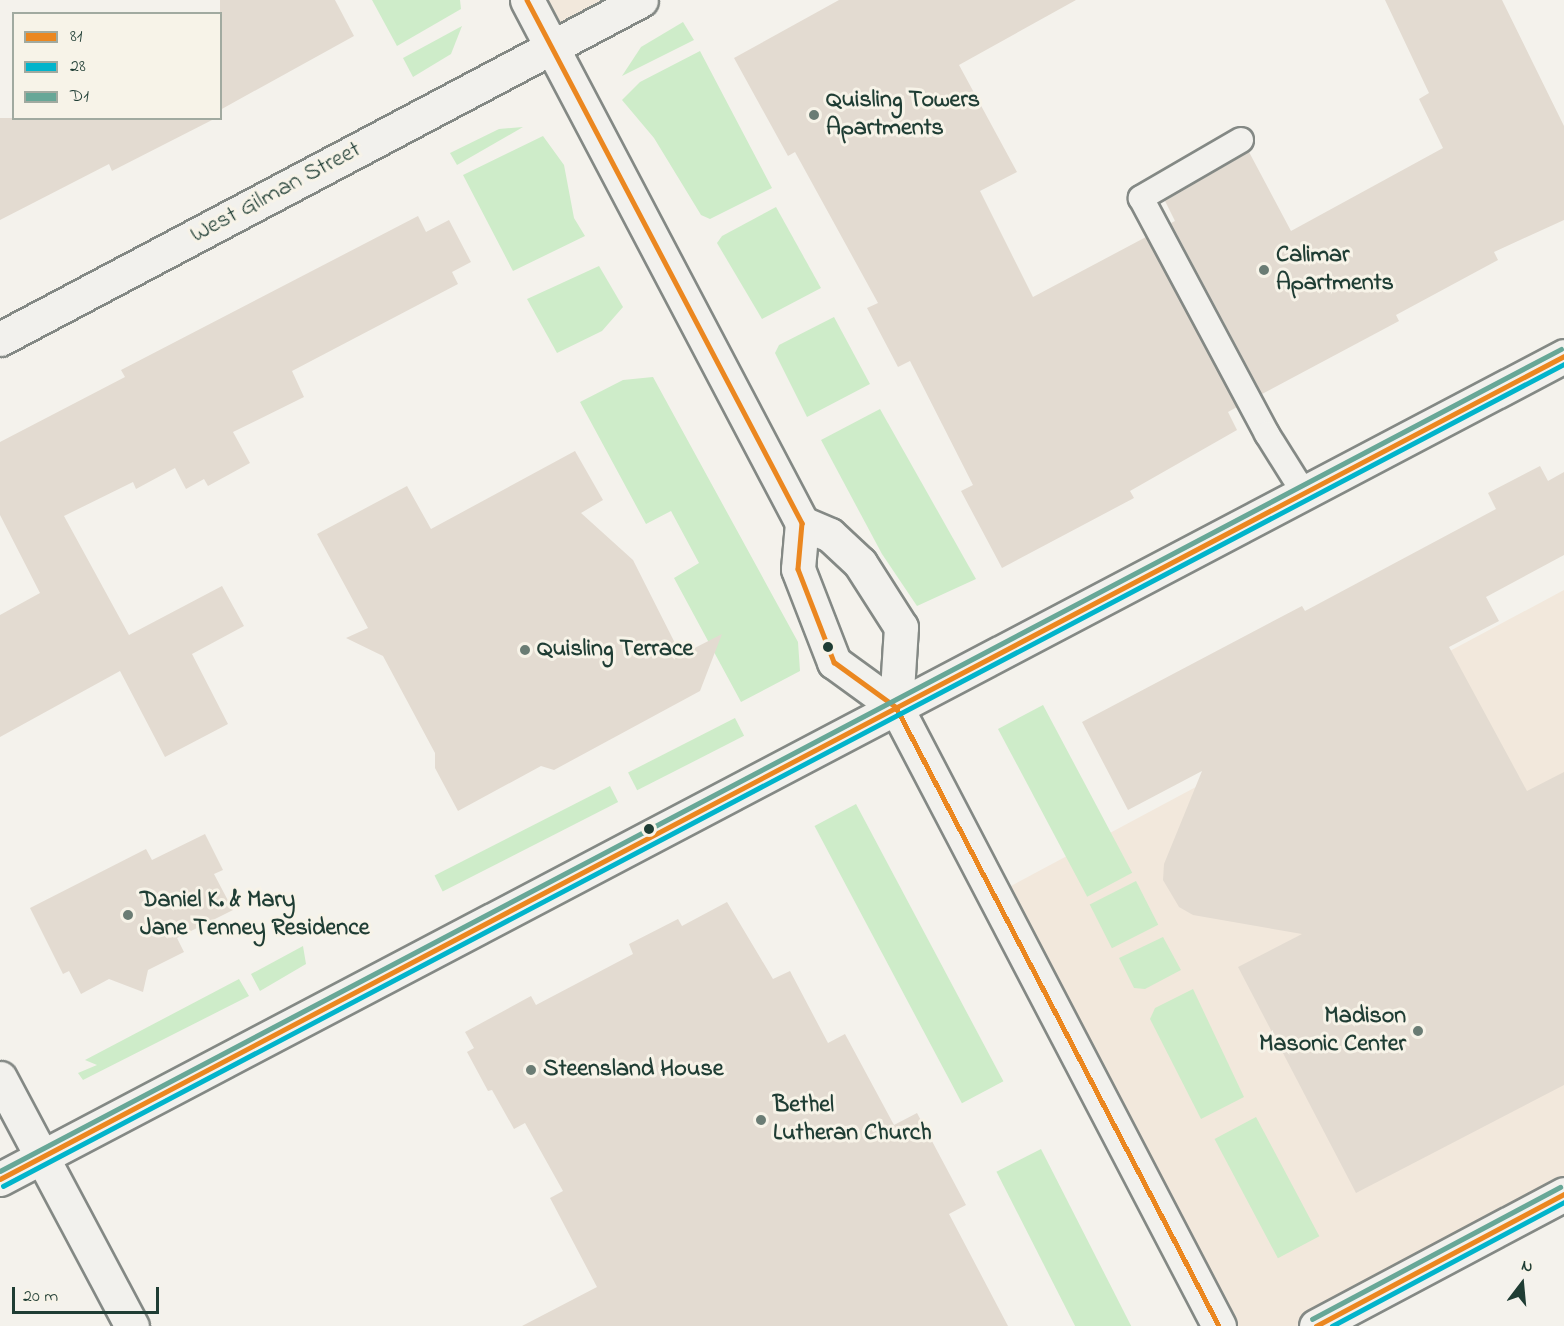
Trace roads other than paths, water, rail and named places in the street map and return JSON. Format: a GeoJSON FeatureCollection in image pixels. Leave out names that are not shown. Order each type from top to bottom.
{"type":"FeatureCollection","features":[{"type":"Feature","properties":{"kind":"street"},"geometry":{"type":"LineString","coordinates":[[526,0],[802,523],[798,569],[834,662],[896,707],[1219,1326]]}},
{"type":"Feature","properties":{"kind":"street","name":"West Gilman Street"},"geometry":{"type":"LineString","coordinates":[[0,339],[641,0]]}},
{"type":"Feature","properties":{"kind":"street"},"geometry":{"type":"LineString","coordinates":[[0,1179],[1564,356]]}},
{"type":"Feature","properties":{"kind":"street"},"geometry":{"type":"LineString","coordinates":[[802,523],[830,535],[860,563],[901,627],[896,707]]}},
{"type":"Feature","properties":{"kind":"street"},"geometry":{"type":"LineString","coordinates":[[0,1078],[132,1326]]}},
{"type":"Feature","properties":{"kind":"street"},"geometry":{"type":"LineString","coordinates":[[1316,1326],[1564,1194]]}},
{"type":"Feature","properties":{"kind":"lane"},"geometry":{"type":"LineString","coordinates":[[1241,140],[1141,198],[1267,434],[1304,493]]}},
{"type":"Feature","properties":{"kind":"place","name":"Quisling Towers Apartments"},"geometry":{"type":"Point","coordinates":[814,115]}},
{"type":"Feature","properties":{"kind":"place","name":"Calimar Apartments"},"geometry":{"type":"Point","coordinates":[1264,270]}},
{"type":"Feature","properties":{"kind":"place","name":"Quisling Terrace"},"geometry":{"type":"Point","coordinates":[525,650]}},
{"type":"Feature","properties":{"kind":"place","name":"Daniel K. & Mary Jane Tenney Residence"},"geometry":{"type":"Point","coordinates":[128,915]}},
{"type":"Feature","properties":{"kind":"place","name":"Madison Masonic Center"},"geometry":{"type":"Point","coordinates":[1418,1031]}},
{"type":"Feature","properties":{"kind":"place","name":"Steensland House"},"geometry":{"type":"Point","coordinates":[531,1070]}},
{"type":"Feature","properties":{"kind":"place","name":"Bethel Lutheran Church"},"geometry":{"type":"Point","coordinates":[761,1120]}}]}
